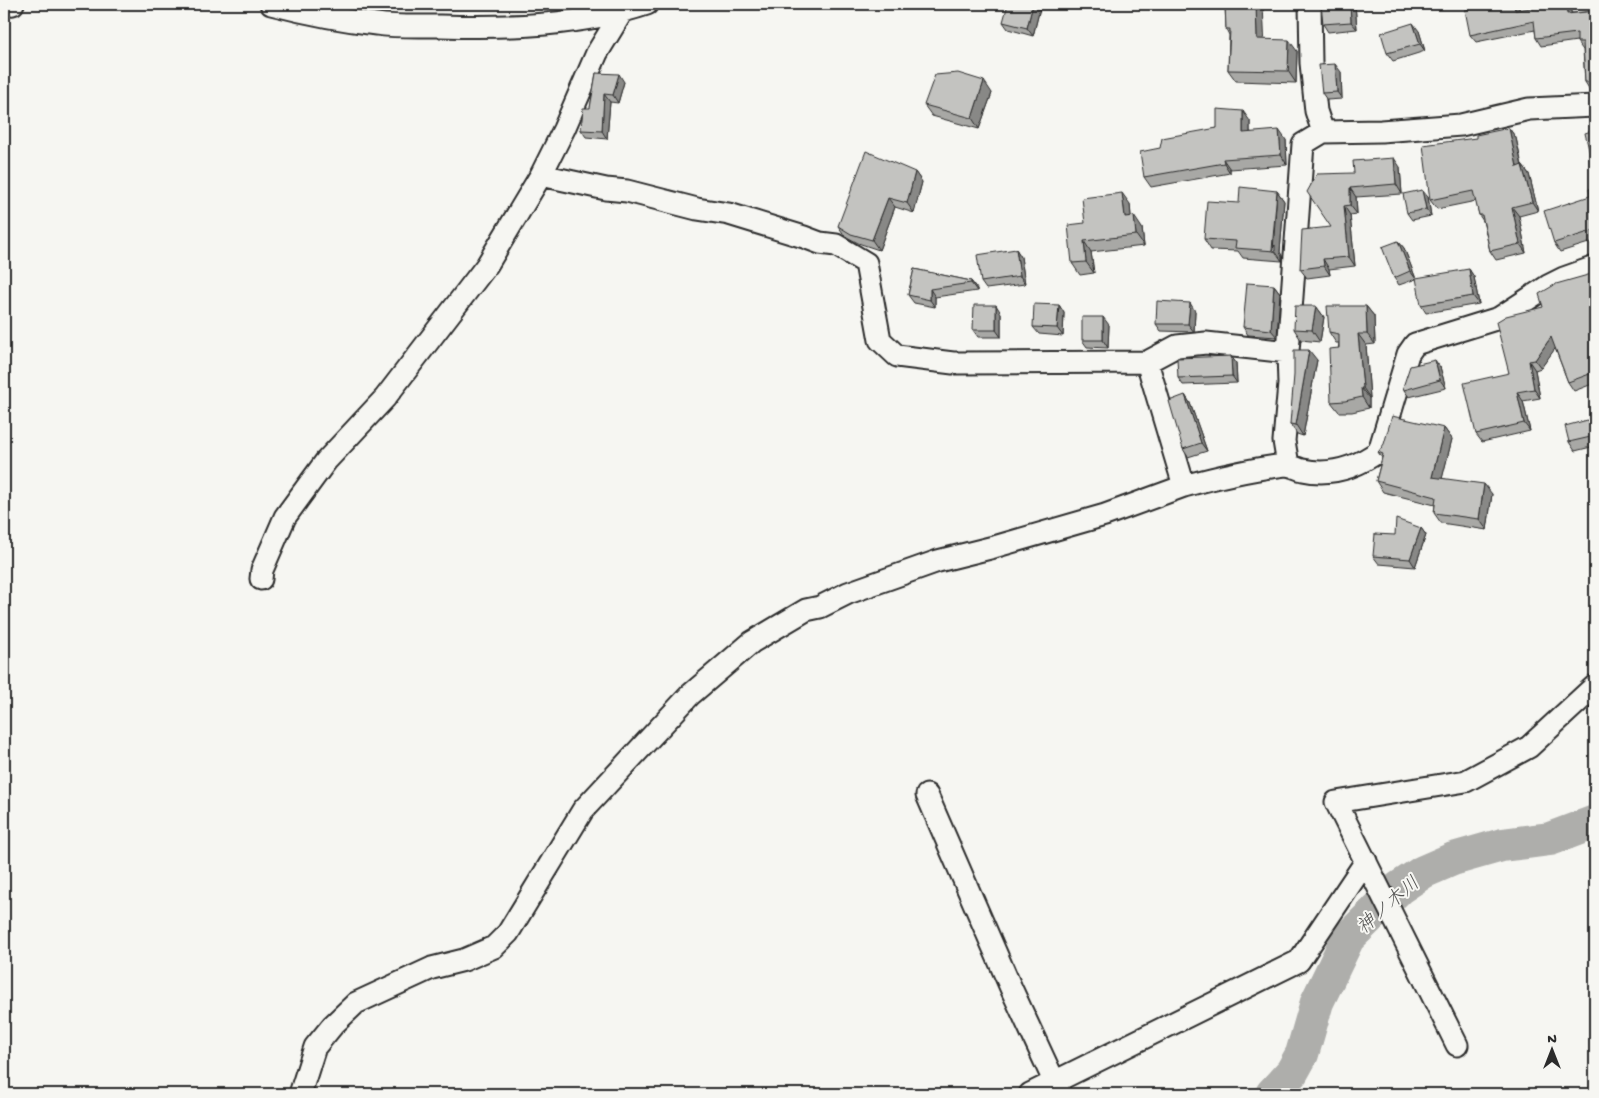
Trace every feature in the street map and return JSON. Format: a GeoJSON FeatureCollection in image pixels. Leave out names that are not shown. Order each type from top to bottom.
{"type":"FeatureCollection","features":[{"type":"Feature","properties":{"kind":"street"},"geometry":{"type":"LineString","coordinates":[[4,5],[14,4]]}},
{"type":"Feature","properties":{"kind":"street"},"geometry":{"type":"LineString","coordinates":[[271,4],[331,18],[387,25],[482,27],[563,23],[620,8],[647,4]]}},
{"type":"Feature","properties":{"kind":"street"},"geometry":{"type":"LineString","coordinates":[[1310,4],[1311,63],[1316,111],[1323,132]]}},
{"type":"Feature","properties":{"kind":"street"},"geometry":{"type":"LineString","coordinates":[[261,579],[262,570],[285,517],[326,461],[385,398],[487,265],[541,175],[620,8]]}},
{"type":"Feature","properties":{"kind":"street"},"geometry":{"type":"LineString","coordinates":[[1288,465],[1284,441],[1289,384],[1288,352],[1303,144],[1323,132],[1382,131],[1461,125],[1529,109],[1595,106]]}},
{"type":"Feature","properties":{"kind":"street"},"geometry":{"type":"LineString","coordinates":[[541,175],[606,189],[627,191],[729,214],[804,236],[820,243],[836,245],[866,263],[880,340],[897,356],[954,363],[1147,362],[1177,346],[1206,343],[1288,352]]}},
{"type":"Feature","properties":{"kind":"street"},"geometry":{"type":"LineString","coordinates":[[300,1094],[315,1046],[356,1003],[432,968],[464,960],[494,947],[508,933],[583,810],[690,695],[752,642],[806,610],[820,607],[848,593],[938,561],[1105,515],[1184,486],[1232,473],[1288,465],[1303,470],[1319,472],[1346,469],[1366,461],[1379,451],[1408,354],[1415,344],[1499,318],[1548,286],[1595,266]]}},
{"type":"Feature","properties":{"kind":"street"},"geometry":{"type":"LineString","coordinates":[[1147,362],[1184,486]]}},
{"type":"Feature","properties":{"kind":"street"},"geometry":{"type":"LineString","coordinates":[[1457,1045],[1336,802],[1466,781],[1529,747],[1595,686]]}},
{"type":"Feature","properties":{"kind":"street"},"geometry":{"type":"LineString","coordinates":[[927,795],[1011,988],[1058,1088]]}},
{"type":"Feature","properties":{"kind":"street"},"geometry":{"type":"LineString","coordinates":[[1030,1094],[1058,1088],[1299,961],[1366,861]]}},
{"type":"Feature","properties":{"kind":"building"},"geometry":{"type":"Polygon","coordinates":[[[1008,4],[1033,4],[1027,28],[1003,22],[1008,4]]]}},
{"type":"Feature","properties":{"kind":"building"},"geometry":{"type":"Polygon","coordinates":[[[1225,4],[1256,4],[1257,39],[1289,40],[1288,71],[1228,70],[1230,29],[1226,29],[1225,4]]]}},
{"type":"Feature","properties":{"kind":"building"},"geometry":{"type":"Polygon","coordinates":[[[1321,4],[1350,4],[1351,22],[1323,24],[1321,4]]]}},
{"type":"Feature","properties":{"kind":"building"},"geometry":{"type":"Polygon","coordinates":[[[1497,4],[1514,4],[1515,10],[1566,4],[1567,14],[1595,11],[1595,82],[1585,82],[1583,42],[1577,42],[1577,33],[1536,38],[1534,21],[1470,35],[1465,10],[1497,4]]]}},
{"type":"Feature","properties":{"kind":"building"},"geometry":{"type":"Polygon","coordinates":[[[1413,23],[1420,44],[1387,53],[1381,33],[1413,23]]]}},
{"type":"Feature","properties":{"kind":"building"},"geometry":{"type":"Polygon","coordinates":[[[1335,64],[1337,92],[1322,93],[1319,65],[1335,64]]]}},
{"type":"Feature","properties":{"kind":"building"},"geometry":{"type":"Polygon","coordinates":[[[596,73],[619,74],[613,95],[604,94],[602,131],[581,130],[583,108],[590,108],[596,73]]]}},
{"type":"Feature","properties":{"kind":"building"},"geometry":{"type":"Polygon","coordinates":[[[958,73],[984,81],[972,118],[924,105],[935,75],[958,73]]]}},
{"type":"Feature","properties":{"kind":"building"},"geometry":{"type":"Polygon","coordinates":[[[1217,109],[1243,111],[1243,133],[1279,130],[1281,155],[1223,159],[1224,163],[1144,177],[1140,152],[1160,148],[1162,138],[1217,128],[1217,109]]]}},
{"type":"Feature","properties":{"kind":"building"},"geometry":{"type":"Polygon","coordinates":[[[1509,128],[1517,167],[1522,165],[1532,202],[1512,207],[1520,244],[1490,251],[1482,215],[1479,215],[1473,191],[1430,200],[1423,145],[1476,138],[1476,135],[1509,128]]]}},
{"type":"Feature","properties":{"kind":"building"},"geometry":{"type":"Polygon","coordinates":[[[1595,130],[1595,175],[1585,133],[1595,130]]]}},
{"type":"Feature","properties":{"kind":"building"},"geometry":{"type":"Polygon","coordinates":[[[866,151],[915,172],[907,203],[888,198],[872,240],[851,234],[838,226],[866,151]]]}},
{"type":"Feature","properties":{"kind":"building"},"geometry":{"type":"Polygon","coordinates":[[[1394,158],[1396,184],[1350,188],[1350,205],[1344,206],[1349,257],[1323,259],[1324,266],[1300,269],[1302,230],[1331,227],[1307,192],[1317,174],[1354,173],[1353,161],[1394,158]]]}},
{"type":"Feature","properties":{"kind":"building"},"geometry":{"type":"Polygon","coordinates":[[[1240,187],[1277,191],[1272,250],[1275,245],[1275,251],[1235,248],[1236,241],[1204,239],[1207,201],[1239,203],[1240,187]]]}},
{"type":"Feature","properties":{"kind":"building"},"geometry":{"type":"Polygon","coordinates":[[[1595,188],[1595,230],[1554,243],[1544,211],[1590,196],[1589,189],[1595,188]]]}},
{"type":"Feature","properties":{"kind":"building"},"geometry":{"type":"Polygon","coordinates":[[[1422,190],[1426,209],[1407,213],[1403,194],[1422,190]]]}},
{"type":"Feature","properties":{"kind":"building"},"geometry":{"type":"Polygon","coordinates":[[[1122,193],[1125,217],[1134,216],[1136,235],[1084,241],[1086,262],[1072,263],[1068,225],[1085,223],[1082,198],[1122,193]]]}},
{"type":"Feature","properties":{"kind":"building"},"geometry":{"type":"Polygon","coordinates":[[[1398,241],[1410,271],[1394,278],[1382,247],[1398,241]]]}},
{"type":"Feature","properties":{"kind":"building"},"geometry":{"type":"Polygon","coordinates":[[[1016,249],[1020,276],[981,282],[977,255],[1016,249]]]}},
{"type":"Feature","properties":{"kind":"building"},"geometry":{"type":"Polygon","coordinates":[[[914,269],[971,281],[971,283],[930,289],[930,300],[908,295],[914,269]]]}},
{"type":"Feature","properties":{"kind":"building"},"geometry":{"type":"Polygon","coordinates":[[[1469,269],[1473,296],[1421,305],[1416,278],[1469,269]]]}},
{"type":"Feature","properties":{"kind":"building"},"geometry":{"type":"Polygon","coordinates":[[[1595,273],[1595,372],[1568,382],[1551,337],[1535,360],[1529,361],[1534,389],[1517,392],[1524,423],[1476,434],[1464,383],[1509,373],[1496,322],[1506,316],[1543,307],[1539,294],[1556,284],[1595,273]]]}},
{"type":"Feature","properties":{"kind":"building"},"geometry":{"type":"Polygon","coordinates":[[[1247,283],[1274,285],[1271,330],[1243,327],[1247,283]]]}},
{"type":"Feature","properties":{"kind":"building"},"geometry":{"type":"Polygon","coordinates":[[[1157,301],[1190,303],[1188,324],[1156,324],[1157,301]]]}},
{"type":"Feature","properties":{"kind":"building"},"geometry":{"type":"Polygon","coordinates":[[[1034,304],[1059,305],[1057,328],[1033,327],[1034,304]]]}},
{"type":"Feature","properties":{"kind":"building"},"geometry":{"type":"Polygon","coordinates":[[[974,305],[996,305],[996,330],[973,330],[974,305]]]}},
{"type":"Feature","properties":{"kind":"building"},"geometry":{"type":"Polygon","coordinates":[[[1295,306],[1316,306],[1312,330],[1294,329],[1295,306]]]}},
{"type":"Feature","properties":{"kind":"building"},"geometry":{"type":"Polygon","coordinates":[[[1327,306],[1366,306],[1367,334],[1358,334],[1363,388],[1361,388],[1362,397],[1331,402],[1329,349],[1339,348],[1339,334],[1329,332],[1327,306]]]}},
{"type":"Feature","properties":{"kind":"building"},"geometry":{"type":"Polygon","coordinates":[[[1082,317],[1103,317],[1103,340],[1082,340],[1082,317]]]}},
{"type":"Feature","properties":{"kind":"building"},"geometry":{"type":"Polygon","coordinates":[[[1294,350],[1309,350],[1296,425],[1290,424],[1294,350]]]}},
{"type":"Feature","properties":{"kind":"building"},"geometry":{"type":"Polygon","coordinates":[[[1231,356],[1232,376],[1178,378],[1177,358],[1231,356]]]}},
{"type":"Feature","properties":{"kind":"building"},"geometry":{"type":"Polygon","coordinates":[[[1435,360],[1440,380],[1404,390],[1403,387],[1410,366],[1435,360]]]}},
{"type":"Feature","properties":{"kind":"building"},"geometry":{"type":"Polygon","coordinates":[[[1185,395],[1201,443],[1183,449],[1169,401],[1185,395]]]}},
{"type":"Feature","properties":{"kind":"building"},"geometry":{"type":"Polygon","coordinates":[[[1392,416],[1444,428],[1432,477],[1484,484],[1479,519],[1434,513],[1436,497],[1376,481],[1383,454],[1378,452],[1384,444],[1392,416]]]}},
{"type":"Feature","properties":{"kind":"building"},"geometry":{"type":"Polygon","coordinates":[[[1595,418],[1595,436],[1569,442],[1565,426],[1595,418]]]}},
{"type":"Feature","properties":{"kind":"building"},"geometry":{"type":"Polygon","coordinates":[[[1396,519],[1421,528],[1410,559],[1373,556],[1375,534],[1395,535],[1396,519]]]}},
{"type":"Feature","properties":{"kind":"waterway","name":"神ノ木川"},"geometry":{"type":"LineString","coordinates":[[1272,1094],[1292,1072],[1302,1054],[1317,1002],[1348,938],[1399,888],[1423,872],[1453,859],[1502,845],[1550,839],[1595,822]]}}]}
